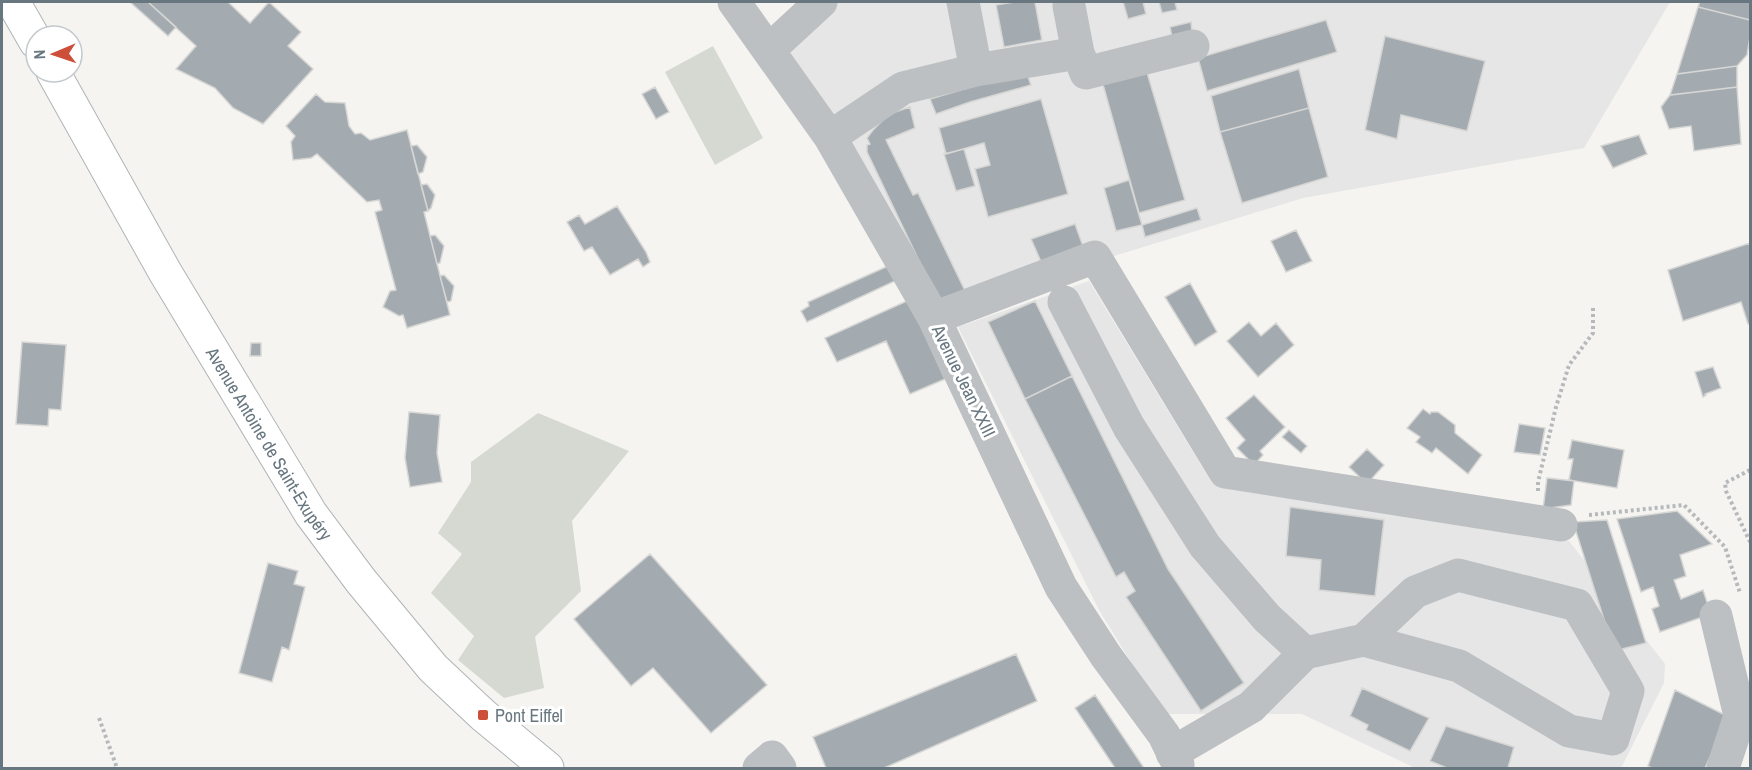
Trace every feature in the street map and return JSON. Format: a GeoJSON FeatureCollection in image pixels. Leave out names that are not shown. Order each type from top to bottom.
{"type":"FeatureCollection","features":[{"type":"Feature","properties":{"kind":"main road"},"geometry":{"type":"LineString","coordinates":[[13,2],[26,24]]}},
{"type":"Feature","properties":{"kind":"main road","name":"Avenue Antoine de Saint-Exupéry"},"geometry":{"type":"LineString","coordinates":[[60,84],[165,272],[312,514],[361,581],[433,668],[483,715],[547,768]]}},
{"type":"Feature","properties":{"kind":"street","name":"Avenue Jean XXIII"},"geometry":{"type":"LineString","coordinates":[[734,2],[830,137],[934,318],[1061,587],[1106,656],[1164,735],[1175,760]]}},
{"type":"Feature","properties":{"kind":"street"},"geometry":{"type":"LineString","coordinates":[[769,50],[820,2]]}},
{"type":"Feature","properties":{"kind":"street"},"geometry":{"type":"LineString","coordinates":[[963,2],[976,70]]}},
{"type":"Feature","properties":{"kind":"street"},"geometry":{"type":"LineString","coordinates":[[1069,6],[1078,53],[1086,73],[1193,46]]}},
{"type":"Feature","properties":{"kind":"street"},"geometry":{"type":"LineString","coordinates":[[830,137],[903,88],[976,70],[1078,53]]}},
{"type":"Feature","properties":{"kind":"street"},"geometry":{"type":"LineString","coordinates":[[934,318],[1095,258],[1225,472],[1550,523]]}},
{"type":"Feature","properties":{"kind":"street"},"geometry":{"type":"LineString","coordinates":[[1064,302],[1129,427],[1205,546],[1267,618],[1305,653]]}},
{"type":"Feature","properties":{"kind":"street"},"geometry":{"type":"LineString","coordinates":[[1175,760],[1251,707],[1305,653],[1364,640],[1459,666],[1569,731],[1613,739],[1628,691],[1577,605],[1458,575],[1416,592],[1364,640]]}},
{"type":"Feature","properties":{"kind":"street"},"geometry":{"type":"LineString","coordinates":[[1723,768],[1740,716],[1729,607]]}},
{"type":"Feature","properties":{"kind":"street"},"geometry":{"type":"LineString","coordinates":[[759,768],[772,757],[780,768]]}},
{"type":"Feature","properties":{"kind":"path"},"geometry":{"type":"LineString","coordinates":[[1593,307],[1593,333],[1569,365],[1556,406],[1538,482],[1550,523],[1577,516],[1684,505],[1725,547],[1729,607]]}},
{"type":"Feature","properties":{"kind":"path"},"geometry":{"type":"LineString","coordinates":[[1750,470],[1725,483],[1726,491],[1750,542]]}},
{"type":"Feature","properties":{"kind":"path"},"geometry":{"type":"LineString","coordinates":[[99,718],[117,768]]}},
{"type":"Feature","properties":{"kind":"shaded area"},"geometry":{"type":"Polygon","coordinates":[[[830,2],[1670,2],[1584,148],[1303,198],[935,311],[784,49],[830,2]]]}},
{"type":"Feature","properties":{"kind":"shaded area"},"geometry":{"type":"Polygon","coordinates":[[[713,46],[763,138],[715,165],[665,72],[713,46]]]}},
{"type":"Feature","properties":{"kind":"shaded area"},"geometry":{"type":"Polygon","coordinates":[[[1089,281],[1212,483],[1569,541],[1665,664],[1664,683],[1621,768],[1415,768],[1302,714],[1163,714],[1099,610],[958,327],[1089,281]]]}},
{"type":"Feature","properties":{"kind":"shaded area"},"geometry":{"type":"Polygon","coordinates":[[[538,413],[629,451],[572,521],[581,591],[535,637],[544,688],[504,698],[458,660],[474,636],[431,593],[462,554],[438,533],[471,482],[471,462],[538,413]]]}},
{"type":"Feature","properties":{"kind":"building"},"geometry":{"type":"Polygon","coordinates":[[[130,2],[148,2],[176,27],[168,36],[130,2]]]}},
{"type":"Feature","properties":{"kind":"building"},"geometry":{"type":"Polygon","coordinates":[[[148,2],[228,2],[250,23],[269,2],[301,32],[288,46],[313,69],[263,124],[233,108],[215,88],[176,69],[196,46],[148,2]]]}},
{"type":"Feature","properties":{"kind":"building"},"geometry":{"type":"Polygon","coordinates":[[[1035,2],[1042,40],[1004,47],[996,5],[1035,2]]]}},
{"type":"Feature","properties":{"kind":"building"},"geometry":{"type":"Polygon","coordinates":[[[1123,2],[1143,2],[1146,14],[1128,19],[1123,2]]]}},
{"type":"Feature","properties":{"kind":"building"},"geometry":{"type":"Polygon","coordinates":[[[1159,2],[1175,2],[1177,10],[1162,13],[1159,2]]]}},
{"type":"Feature","properties":{"kind":"building"},"geometry":{"type":"Polygon","coordinates":[[[1700,2],[1750,2],[1750,20],[1698,7],[1700,2]]]}},
{"type":"Feature","properties":{"kind":"building"},"geometry":{"type":"Polygon","coordinates":[[[1698,7],[1750,20],[1747,55],[1737,66],[1677,74],[1698,7]]]}},
{"type":"Feature","properties":{"kind":"building"},"geometry":{"type":"Polygon","coordinates":[[[1326,20],[1337,52],[1207,91],[1198,58],[1326,20]]]}},
{"type":"Feature","properties":{"kind":"building"},"geometry":{"type":"Polygon","coordinates":[[[1191,22],[1192,32],[1172,37],[1170,27],[1191,22]]]}},
{"type":"Feature","properties":{"kind":"building"},"geometry":{"type":"Polygon","coordinates":[[[1385,36],[1485,61],[1467,131],[1401,115],[1397,139],[1365,130],[1385,36]]]}},
{"type":"Feature","properties":{"kind":"building"},"geometry":{"type":"Polygon","coordinates":[[[1737,66],[1737,87],[1670,95],[1677,74],[1737,66]]]}},
{"type":"Feature","properties":{"kind":"building"},"geometry":{"type":"Polygon","coordinates":[[[1146,69],[1185,200],[1139,213],[1102,81],[1146,69]]]}},
{"type":"Feature","properties":{"kind":"building"},"geometry":{"type":"Polygon","coordinates":[[[1299,69],[1309,108],[1220,132],[1211,96],[1299,69]]]}},
{"type":"Feature","properties":{"kind":"building"},"geometry":{"type":"Polygon","coordinates":[[[1026,71],[1031,85],[936,114],[930,99],[1026,71]]]}},
{"type":"Feature","properties":{"kind":"building"},"geometry":{"type":"Polygon","coordinates":[[[655,87],[669,112],[656,119],[642,94],[655,87]]]}},
{"type":"Feature","properties":{"kind":"building"},"geometry":{"type":"Polygon","coordinates":[[[1737,87],[1741,144],[1694,151],[1691,126],[1669,129],[1661,107],[1670,95],[1737,87]]]}},
{"type":"Feature","properties":{"kind":"building"},"geometry":{"type":"Polygon","coordinates":[[[316,94],[325,102],[345,103],[349,126],[355,134],[361,133],[370,140],[407,130],[428,211],[424,212],[450,315],[407,328],[403,315],[399,316],[383,307],[390,291],[396,290],[375,212],[382,210],[379,200],[367,202],[317,154],[311,158],[293,160],[291,142],[295,136],[286,126],[316,94]]]}},
{"type":"Feature","properties":{"kind":"building"},"geometry":{"type":"Polygon","coordinates":[[[1041,99],[1068,194],[988,217],[975,169],[990,165],[984,143],[946,154],[939,128],[1041,99]]]}},
{"type":"Feature","properties":{"kind":"building"},"geometry":{"type":"Polygon","coordinates":[[[910,107],[915,128],[886,140],[913,195],[918,193],[969,299],[941,307],[867,152],[867,145],[870,144],[867,138],[873,130],[889,114],[910,107]]]}},
{"type":"Feature","properties":{"kind":"building"},"geometry":{"type":"Polygon","coordinates":[[[1309,108],[1328,177],[1242,203],[1220,132],[1309,108]]]}},
{"type":"Feature","properties":{"kind":"building"},"geometry":{"type":"Polygon","coordinates":[[[1639,135],[1647,154],[1613,168],[1601,146],[1639,135]]]}},
{"type":"Feature","properties":{"kind":"building"},"geometry":{"type":"Polygon","coordinates":[[[417,145],[427,157],[423,172],[418,174],[411,146],[417,145]]]}},
{"type":"Feature","properties":{"kind":"building"},"geometry":{"type":"Polygon","coordinates":[[[964,149],[975,186],[956,191],[944,154],[964,149]]]}},
{"type":"Feature","properties":{"kind":"building"},"geometry":{"type":"Polygon","coordinates":[[[1129,180],[1142,225],[1116,231],[1104,188],[1129,180]]]}},
{"type":"Feature","properties":{"kind":"building"},"geometry":{"type":"Polygon","coordinates":[[[427,184],[435,195],[428,211],[421,185],[427,184]]]}},
{"type":"Feature","properties":{"kind":"building"},"geometry":{"type":"Polygon","coordinates":[[[617,206],[650,262],[643,267],[638,259],[610,275],[592,247],[584,251],[567,222],[579,215],[585,224],[617,206]]]}},
{"type":"Feature","properties":{"kind":"building"},"geometry":{"type":"Polygon","coordinates":[[[1197,208],[1201,220],[1145,237],[1142,225],[1197,208]]]}},
{"type":"Feature","properties":{"kind":"building"},"geometry":{"type":"Polygon","coordinates":[[[1075,224],[1084,249],[1042,264],[1031,239],[1075,224]]]}},
{"type":"Feature","properties":{"kind":"building"},"geometry":{"type":"Polygon","coordinates":[[[1296,230],[1312,261],[1286,272],[1271,241],[1296,230]]]}},
{"type":"Feature","properties":{"kind":"building"},"geometry":{"type":"Polygon","coordinates":[[[435,235],[444,246],[440,263],[437,264],[430,236],[435,235]]]}},
{"type":"Feature","properties":{"kind":"building"},"geometry":{"type":"Polygon","coordinates":[[[1750,243],[1750,324],[1748,324],[1741,302],[1683,321],[1668,270],[1750,243]]]}},
{"type":"Feature","properties":{"kind":"building"},"geometry":{"type":"Polygon","coordinates":[[[888,266],[895,281],[807,322],[801,311],[809,306],[808,302],[888,266]]]}},
{"type":"Feature","properties":{"kind":"building"},"geometry":{"type":"Polygon","coordinates":[[[444,275],[454,286],[451,301],[447,302],[440,276],[444,275]]]}},
{"type":"Feature","properties":{"kind":"building"},"geometry":{"type":"Polygon","coordinates":[[[1190,283],[1217,332],[1195,346],[1165,297],[1190,283]]]}},
{"type":"Feature","properties":{"kind":"building"},"geometry":{"type":"Polygon","coordinates":[[[909,300],[945,379],[910,394],[886,341],[837,362],[825,338],[909,300]]]}},
{"type":"Feature","properties":{"kind":"building"},"geometry":{"type":"Polygon","coordinates":[[[1035,301],[1072,376],[1025,399],[988,322],[1035,301]]]}},
{"type":"Feature","properties":{"kind":"building"},"geometry":{"type":"Polygon","coordinates":[[[1249,322],[1261,336],[1276,323],[1294,345],[1258,377],[1227,341],[1249,322]]]}},
{"type":"Feature","properties":{"kind":"building"},"geometry":{"type":"Polygon","coordinates":[[[22,342],[66,345],[61,410],[49,409],[48,426],[16,424],[22,342]]]}},
{"type":"Feature","properties":{"kind":"building"},"geometry":{"type":"Polygon","coordinates":[[[251,343],[261,343],[261,356],[250,356],[251,343]]]}},
{"type":"Feature","properties":{"kind":"building"},"geometry":{"type":"Polygon","coordinates":[[[1713,367],[1721,388],[1703,397],[1695,372],[1713,367]]]}},
{"type":"Feature","properties":{"kind":"building"},"geometry":{"type":"Polygon","coordinates":[[[1072,376],[1168,569],[1244,683],[1201,711],[1126,597],[1135,591],[1124,572],[1116,577],[1025,399],[1072,376]]]}},
{"type":"Feature","properties":{"kind":"building"},"geometry":{"type":"Polygon","coordinates":[[[1254,395],[1285,427],[1260,451],[1263,455],[1254,465],[1237,448],[1245,440],[1226,418],[1254,395]]]}},
{"type":"Feature","properties":{"kind":"building"},"geometry":{"type":"Polygon","coordinates":[[[1423,409],[1430,414],[1438,412],[1455,425],[1455,433],[1482,455],[1468,474],[1436,448],[1432,453],[1416,442],[1420,437],[1407,428],[1423,409]]]}},
{"type":"Feature","properties":{"kind":"building"},"geometry":{"type":"Polygon","coordinates":[[[409,412],[440,415],[437,453],[442,482],[410,487],[405,458],[409,412]]]}},
{"type":"Feature","properties":{"kind":"building"},"geometry":{"type":"Polygon","coordinates":[[[1519,424],[1545,428],[1540,455],[1514,452],[1519,424]]]}},
{"type":"Feature","properties":{"kind":"building"},"geometry":{"type":"Polygon","coordinates":[[[1289,430],[1307,446],[1301,453],[1282,437],[1289,430]]]}},
{"type":"Feature","properties":{"kind":"building"},"geometry":{"type":"Polygon","coordinates":[[[1572,440],[1624,450],[1617,488],[1569,480],[1573,459],[1568,459],[1572,440]]]}},
{"type":"Feature","properties":{"kind":"building"},"geometry":{"type":"Polygon","coordinates":[[[1367,449],[1384,465],[1367,484],[1349,467],[1367,449]]]}},
{"type":"Feature","properties":{"kind":"building"},"geometry":{"type":"Polygon","coordinates":[[[1547,478],[1574,481],[1571,505],[1543,509],[1547,478]]]}},
{"type":"Feature","properties":{"kind":"building"},"geometry":{"type":"Polygon","coordinates":[[[1290,507],[1384,520],[1375,596],[1319,590],[1321,560],[1286,556],[1290,507]]]}},
{"type":"Feature","properties":{"kind":"building"},"geometry":{"type":"Polygon","coordinates":[[[1677,511],[1712,544],[1680,555],[1686,576],[1674,580],[1681,599],[1703,590],[1711,614],[1660,632],[1652,609],[1659,606],[1653,587],[1641,592],[1617,519],[1677,511]]]}},
{"type":"Feature","properties":{"kind":"building"},"geometry":{"type":"Polygon","coordinates":[[[1607,520],[1646,643],[1614,651],[1573,522],[1607,520]]]}},
{"type":"Feature","properties":{"kind":"building"},"geometry":{"type":"Polygon","coordinates":[[[650,554],[767,685],[711,733],[653,668],[631,686],[574,619],[650,554]]]}},
{"type":"Feature","properties":{"kind":"building"},"geometry":{"type":"Polygon","coordinates":[[[268,563],[298,571],[294,584],[305,587],[289,650],[282,647],[272,682],[239,673],[268,563]]]}},
{"type":"Feature","properties":{"kind":"building"},"geometry":{"type":"Polygon","coordinates":[[[1016,654],[1037,701],[884,768],[826,768],[813,737],[1016,654]]]}},
{"type":"Feature","properties":{"kind":"building"},"geometry":{"type":"Polygon","coordinates":[[[1362,688],[1429,718],[1410,751],[1366,730],[1368,725],[1350,716],[1362,688]]]}},
{"type":"Feature","properties":{"kind":"building"},"geometry":{"type":"Polygon","coordinates":[[[1675,690],[1729,717],[1705,768],[1652,768],[1648,766],[1675,690]]]}},
{"type":"Feature","properties":{"kind":"building"},"geometry":{"type":"Polygon","coordinates":[[[1095,695],[1144,768],[1115,768],[1075,708],[1095,695]]]}},
{"type":"Feature","properties":{"kind":"building"},"geometry":{"type":"Polygon","coordinates":[[[1446,726],[1514,747],[1508,768],[1447,768],[1430,761],[1446,726]]]}},
{"type":"Feature","properties":{"kind":"place","name":"Pont Eiffel"},"geometry":{"type":"Point","coordinates":[483,715]}}]}
